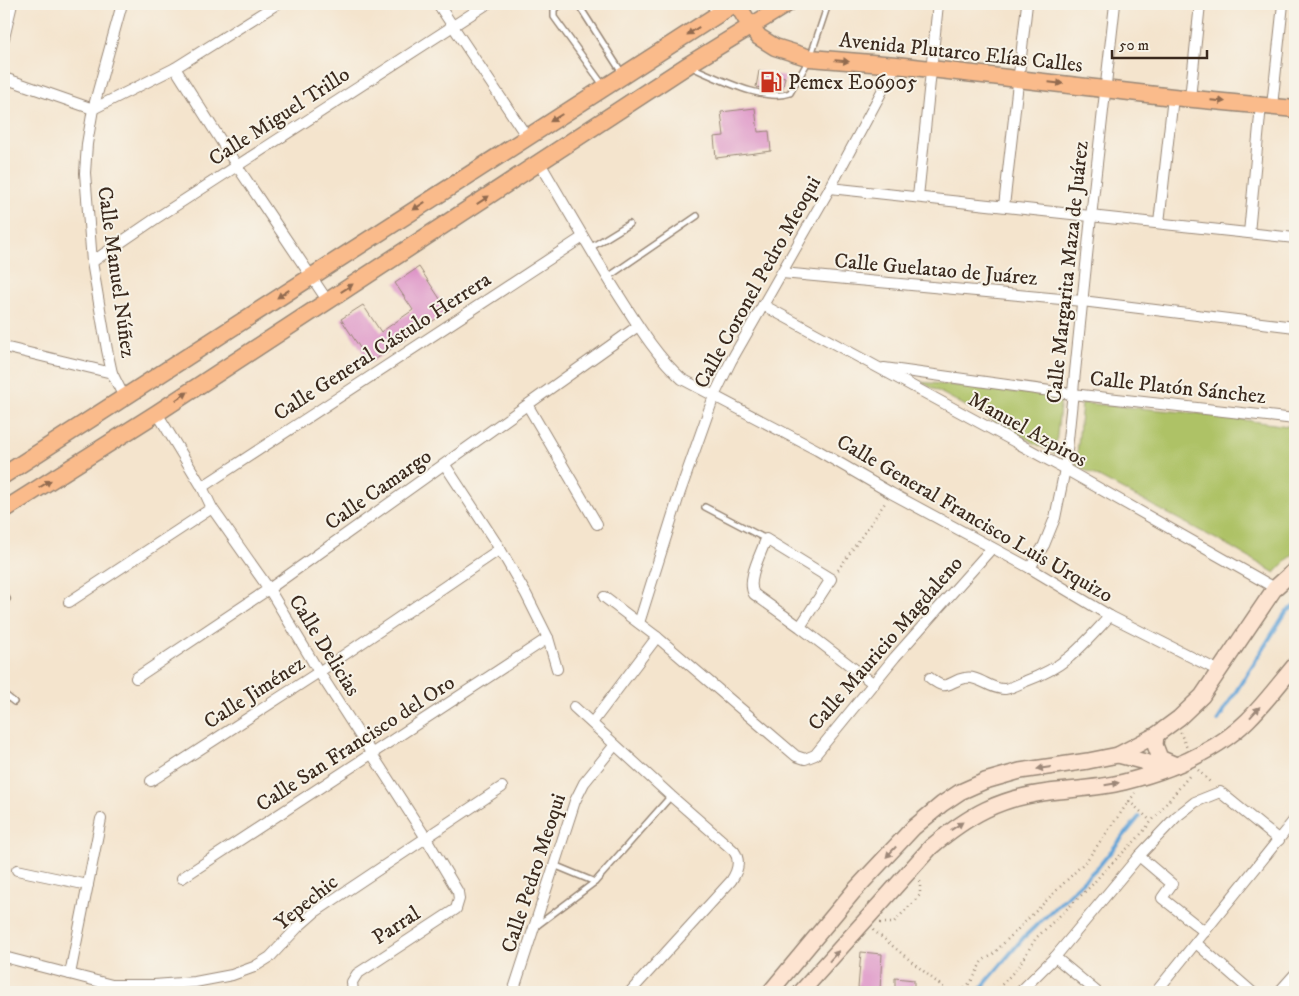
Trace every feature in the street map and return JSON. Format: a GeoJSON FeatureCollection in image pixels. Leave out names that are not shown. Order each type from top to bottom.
{"type":"FeatureCollection","features":[{"type":"Feature","properties":{"kind":"main road"},"geometry":{"type":"LineString","coordinates":[[4,475],[624,75],[713,10],[736,4]]}},
{"type":"Feature","properties":{"kind":"main road","name":"Avenida Plutarco Elías Calles"},"geometry":{"type":"LineString","coordinates":[[736,4],[759,37],[775,47],[810,58],[896,65],[1181,98],[1295,108]]}},
{"type":"Feature","properties":{"kind":"main road"},"geometry":{"type":"LineString","coordinates":[[4,510],[157,413],[688,65],[787,4]]}},
{"type":"Feature","properties":{"kind":"street"},"geometry":{"type":"LineString","coordinates":[[4,38],[12,4]]}},
{"type":"Feature","properties":{"kind":"street","name":"Calle Manuel Núñez"},"geometry":{"type":"LineString","coordinates":[[122,4],[93,109],[85,173],[92,262],[112,373],[124,397]]}},
{"type":"Feature","properties":{"kind":"street"},"geometry":{"type":"LineString","coordinates":[[4,78],[93,109],[175,68],[277,4]]}},
{"type":"Feature","properties":{"kind":"street"},"geometry":{"type":"LineString","coordinates":[[438,4],[527,137]]}},
{"type":"Feature","properties":{"kind":"street","name":"Calle Miguel Trillo"},"geometry":{"type":"LineString","coordinates":[[92,262],[155,219],[487,4]]}},
{"type":"Feature","properties":{"kind":"street"},"geometry":{"type":"LineString","coordinates":[[918,197],[938,4]]}},
{"type":"Feature","properties":{"kind":"street"},"geometry":{"type":"LineString","coordinates":[[1004,206],[1027,4]]}},
{"type":"Feature","properties":{"kind":"street","name":"Calle Margarita Maza de Juárez"},"geometry":{"type":"LineString","coordinates":[[1030,568],[1044,545],[1055,518],[1065,470],[1115,4]]}},
{"type":"Feature","properties":{"kind":"street"},"geometry":{"type":"LineString","coordinates":[[1159,223],[1200,4]]}},
{"type":"Feature","properties":{"kind":"street"},"geometry":{"type":"LineString","coordinates":[[1249,233],[1283,4]]}},
{"type":"Feature","properties":{"kind":"street","name":"Calle Coronel Pedro Meoqui"},"geometry":{"type":"LineString","coordinates":[[639,623],[680,492],[714,396],[731,361],[830,188],[896,65]]}},
{"type":"Feature","properties":{"kind":"street"},"geometry":{"type":"LineString","coordinates":[[175,68],[237,166],[327,300]]}},
{"type":"Feature","properties":{"kind":"street","name":"Calle General Francisco Luis Urquizo"},"geometry":{"type":"LineString","coordinates":[[540,163],[638,326],[669,368],[682,379],[817,450],[1030,568],[1110,616],[1220,671]]}},
{"type":"Feature","properties":{"kind":"street"},"geometry":{"type":"LineString","coordinates":[[830,188],[1295,238]]}},
{"type":"Feature","properties":{"kind":"street","name":"Calle General Cástulo Herrera"},"geometry":{"type":"LineString","coordinates":[[202,488],[583,237]]}},
{"type":"Feature","properties":{"kind":"street","name":"Calle Guelatao de Juárez"},"geometry":{"type":"LineString","coordinates":[[782,273],[1082,302],[1295,327]]}},
{"type":"Feature","properties":{"kind":"street","name":"Manuel Azpiros"},"geometry":{"type":"LineString","coordinates":[[763,305],[1065,470],[1275,588]]}},
{"type":"Feature","properties":{"kind":"street","name":"Calle Camargo"},"geometry":{"type":"LineString","coordinates":[[136,678],[269,589],[638,326]]}},
{"type":"Feature","properties":{"kind":"street"},"geometry":{"type":"LineString","coordinates":[[4,348],[112,373]]}},
{"type":"Feature","properties":{"kind":"street","name":"Calle Platón Sánchez"},"geometry":{"type":"LineString","coordinates":[[878,367],[1072,394],[1295,419]]}},
{"type":"Feature","properties":{"kind":"street"},"geometry":{"type":"LineString","coordinates":[[528,406],[597,524]]}},
{"type":"Feature","properties":{"kind":"street","name":"Calle Delicias"},"geometry":{"type":"LineString","coordinates":[[157,413],[212,508],[269,589],[319,672],[426,838],[458,892],[459,899]]}},
{"type":"Feature","properties":{"kind":"street"},"geometry":{"type":"LineString","coordinates":[[445,465],[500,549],[526,594],[548,638],[557,669]]}},
{"type":"Feature","properties":{"kind":"street"},"geometry":{"type":"LineString","coordinates":[[69,602],[212,508]]}},
{"type":"Feature","properties":{"kind":"street"},"geometry":{"type":"LineString","coordinates":[[800,627],[831,579],[766,540],[750,583],[754,594],[874,684]]}},
{"type":"Feature","properties":{"kind":"street","name":"Calle Mauricio Magdaleno"},"geometry":{"type":"LineString","coordinates":[[657,637],[796,756],[805,759],[815,755],[895,657],[992,548]]}},
{"type":"Feature","properties":{"kind":"street","name":"Calle Jiménez"},"geometry":{"type":"LineString","coordinates":[[151,781],[319,672],[500,549]]}},
{"type":"Feature","properties":{"kind":"street"},"geometry":{"type":"LineString","coordinates":[[770,992],[854,891],[913,828],[942,804],[960,792],[985,781],[1020,771],[1118,755],[1156,734],[1179,718],[1202,696],[1275,588],[1295,570]]}},
{"type":"Feature","properties":{"kind":"street"},"geometry":{"type":"LineString","coordinates":[[592,723],[657,637],[604,596]]}},
{"type":"Feature","properties":{"kind":"street"},"geometry":{"type":"LineString","coordinates":[[930,678],[938,685],[944,686],[964,678],[974,678],[998,689],[1006,689],[1036,678],[1065,662],[1110,616]]}},
{"type":"Feature","properties":{"kind":"street","name":"Calle San Francisco del Oro"},"geometry":{"type":"LineString","coordinates":[[182,878],[548,638]]}},
{"type":"Feature","properties":{"kind":"street"},"geometry":{"type":"LineString","coordinates":[[806,990],[931,847],[954,828],[985,808],[1018,797],[1124,782],[1169,767],[1223,741],[1248,720],[1295,665]]}},
{"type":"Feature","properties":{"kind":"street"},"geometry":{"type":"LineString","coordinates":[[574,707],[614,746],[734,851],[737,856],[738,872],[731,881],[630,992]]}},
{"type":"Feature","properties":{"kind":"street"},"geometry":{"type":"LineString","coordinates":[[1156,734],[1155,745],[1160,758],[1169,767]]}},
{"type":"Feature","properties":{"kind":"street","name":"Calle Pedro Meoqui"},"geometry":{"type":"LineString","coordinates":[[514,992],[575,801],[584,783],[614,746]]}},
{"type":"Feature","properties":{"kind":"street"},"geometry":{"type":"LineString","coordinates":[[1118,755],[1169,767]]}},
{"type":"Feature","properties":{"kind":"street","name":"Yepechic"},"geometry":{"type":"LineString","coordinates":[[4,957],[70,974],[114,989],[154,985],[196,987],[232,975],[254,967],[270,957],[315,912],[502,787]]}},
{"type":"Feature","properties":{"kind":"street"},"geometry":{"type":"LineString","coordinates":[[1020,992],[1055,956],[1139,856],[1176,817],[1195,802],[1220,792],[1279,840]]}},
{"type":"Feature","properties":{"kind":"street"},"geometry":{"type":"LineString","coordinates":[[70,974],[100,819]]}},
{"type":"Feature","properties":{"kind":"street"},"geometry":{"type":"LineString","coordinates":[[1156,992],[1295,819]]}},
{"type":"Feature","properties":{"kind":"street"},"geometry":{"type":"LineString","coordinates":[[913,828],[931,847]]}},
{"type":"Feature","properties":{"kind":"street"},"geometry":{"type":"LineString","coordinates":[[1139,856],[1172,884],[1162,898],[1206,932]]}},
{"type":"Feature","properties":{"kind":"street"},"geometry":{"type":"LineString","coordinates":[[17,870],[88,885]]}},
{"type":"Feature","properties":{"kind":"street","name":"Parral"},"geometry":{"type":"LineString","coordinates":[[352,987],[357,974],[456,909],[459,899]]}},
{"type":"Feature","properties":{"kind":"street"},"geometry":{"type":"LineString","coordinates":[[1196,943],[1252,992]]}},
{"type":"Feature","properties":{"kind":"street"},"geometry":{"type":"LineString","coordinates":[[1055,956],[1097,992]]}},
{"type":"Feature","properties":{"kind":"street"},"geometry":{"type":"LineString","coordinates":[[1279,992],[1295,974]]}},
{"type":"Feature","properties":{"kind":"lane"},"geometry":{"type":"LineString","coordinates":[[563,4],[554,9],[554,17],[604,88]]}},
{"type":"Feature","properties":{"kind":"lane"},"geometry":{"type":"LineString","coordinates":[[578,4],[624,75]]}},
{"type":"Feature","properties":{"kind":"lane"},"geometry":{"type":"LineString","coordinates":[[688,65],[754,93],[785,95],[790,93],[810,58],[828,4]]}},
{"type":"Feature","properties":{"kind":"lane"},"geometry":{"type":"LineString","coordinates":[[608,277],[697,216]]}},
{"type":"Feature","properties":{"kind":"lane"},"geometry":{"type":"LineString","coordinates":[[590,248],[628,224]]}},
{"type":"Feature","properties":{"kind":"lane"},"geometry":{"type":"LineString","coordinates":[[705,507],[766,540]]}},
{"type":"Feature","properties":{"kind":"lane"},"geometry":{"type":"LineString","coordinates":[[4,694],[14,702]]}},
{"type":"Feature","properties":{"kind":"lane"},"geometry":{"type":"LineString","coordinates":[[535,927],[595,882],[671,796]]}},
{"type":"Feature","properties":{"kind":"lane"},"geometry":{"type":"LineString","coordinates":[[554,865],[595,882]]}},
{"type":"Feature","properties":{"kind":"path"},"geometry":{"type":"LineString","coordinates":[[831,579],[892,493]]}},
{"type":"Feature","properties":{"kind":"path"},"geometry":{"type":"LineString","coordinates":[[995,992],[1018,967],[1036,938],[1091,886],[1152,821],[1190,775]]}},
{"type":"Feature","properties":{"kind":"path"},"geometry":{"type":"LineString","coordinates":[[962,992],[976,974],[977,966],[983,959],[991,956],[1087,860],[1137,790],[1129,792]]}},
{"type":"Feature","properties":{"kind":"path"},"geometry":{"type":"LineString","coordinates":[[1129,801],[1152,821]]}},
{"type":"Feature","properties":{"kind":"path"},"geometry":{"type":"LineString","coordinates":[[920,873],[920,895],[893,923],[877,923],[872,929],[949,992]]}},
{"type":"Feature","properties":{"kind":"green space"},"geometry":{"type":"Polygon","coordinates":[[[921,382],[1061,397],[1055,454],[921,382]]]}},
{"type":"Feature","properties":{"kind":"green space"},"geometry":{"type":"Polygon","coordinates":[[[1082,403],[1195,413],[1295,427],[1295,552],[1275,573],[1231,547],[1076,465],[1082,403]]]}},
{"type":"Feature","properties":{"kind":"building","name":"Pemex E06905"},"geometry":{"type":"Polygon","coordinates":[[[759,71],[785,77],[782,92],[756,87],[759,71]]]}},
{"type":"Feature","properties":{"kind":"building"},"geometry":{"type":"Polygon","coordinates":[[[755,108],[758,132],[769,131],[771,151],[716,158],[714,137],[724,136],[721,112],[755,108]]]}},
{"type":"Feature","properties":{"kind":"building"},"geometry":{"type":"Polygon","coordinates":[[[419,267],[448,311],[370,363],[341,319],[363,305],[381,332],[413,310],[395,283],[419,267]]]}},
{"type":"Feature","properties":{"kind":"building"},"geometry":{"type":"Polygon","coordinates":[[[861,952],[882,954],[880,990],[858,988],[861,952]]]}},
{"type":"Feature","properties":{"kind":"building"},"geometry":{"type":"Polygon","coordinates":[[[895,978],[914,980],[914,992],[895,992],[895,978]]]}},
{"type":"Feature","properties":{"kind":"waterway"},"geometry":{"type":"LineString","coordinates":[[1218,720],[1286,612],[1295,606]]}},
{"type":"Feature","properties":{"kind":"waterway"},"geometry":{"type":"LineString","coordinates":[[978,992],[1024,937],[1099,866],[1139,817]]}},
{"type":"Feature","properties":{"kind":"place","name":"Pemex E06905"},"geometry":{"type":"Point","coordinates":[771,82]}}]}
